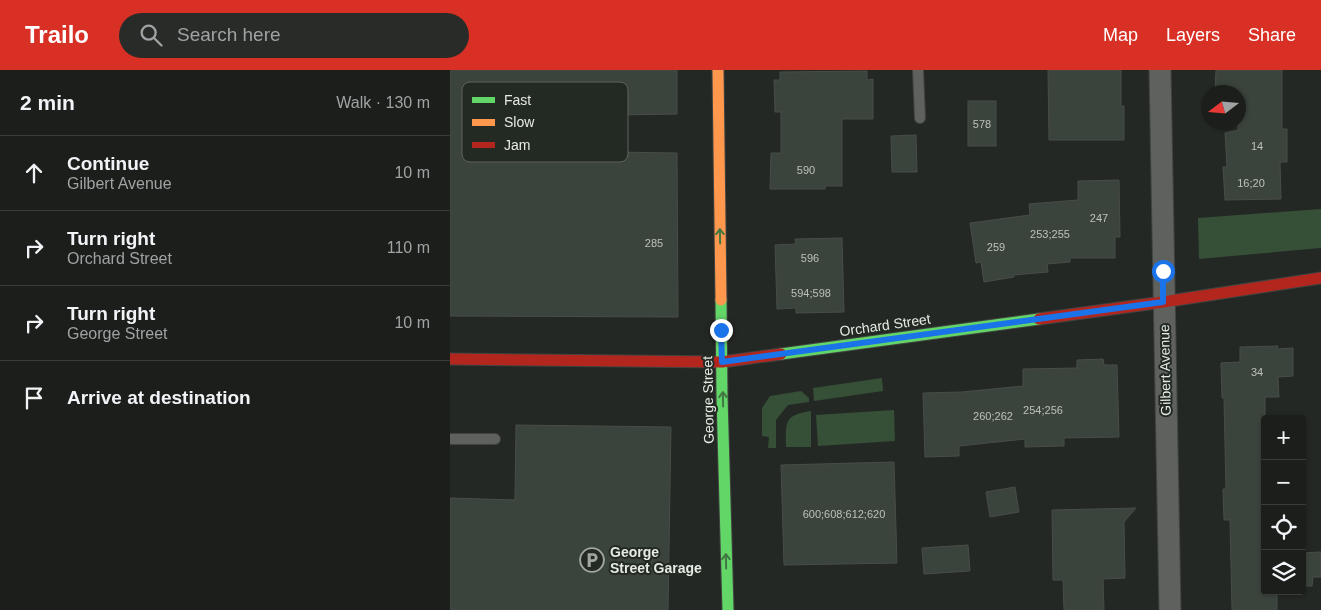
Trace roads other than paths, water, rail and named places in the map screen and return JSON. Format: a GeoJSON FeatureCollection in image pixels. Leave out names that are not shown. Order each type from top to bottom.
{"type":"FeatureCollection","features":[{"type":"Feature","properties":{"kind":"main road","name":"George Street"},"geometry":{"type":"LineString","coordinates":[[718,70],[728,610]]}},
{"type":"Feature","properties":{"kind":"main road","name":"Orchard Street"},"geometry":{"type":"LineString","coordinates":[[450,359],[722,362],[1163,302],[1321,278]]}},
{"type":"Feature","properties":{"kind":"street","name":"Gilbert Avenue"},"geometry":{"type":"LineString","coordinates":[[1160,70],[1170,610]]}},
{"type":"Feature","properties":{"kind":"lane"},"geometry":{"type":"LineString","coordinates":[[918,70],[920,118]]}},
{"type":"Feature","properties":{"kind":"lane"},"geometry":{"type":"LineString","coordinates":[[450,439],[495,438]]}},
{"type":"Feature","properties":{"kind":"place","name":"George Street Garage"},"geometry":{"type":"Point","coordinates":[592,560]}}]}
